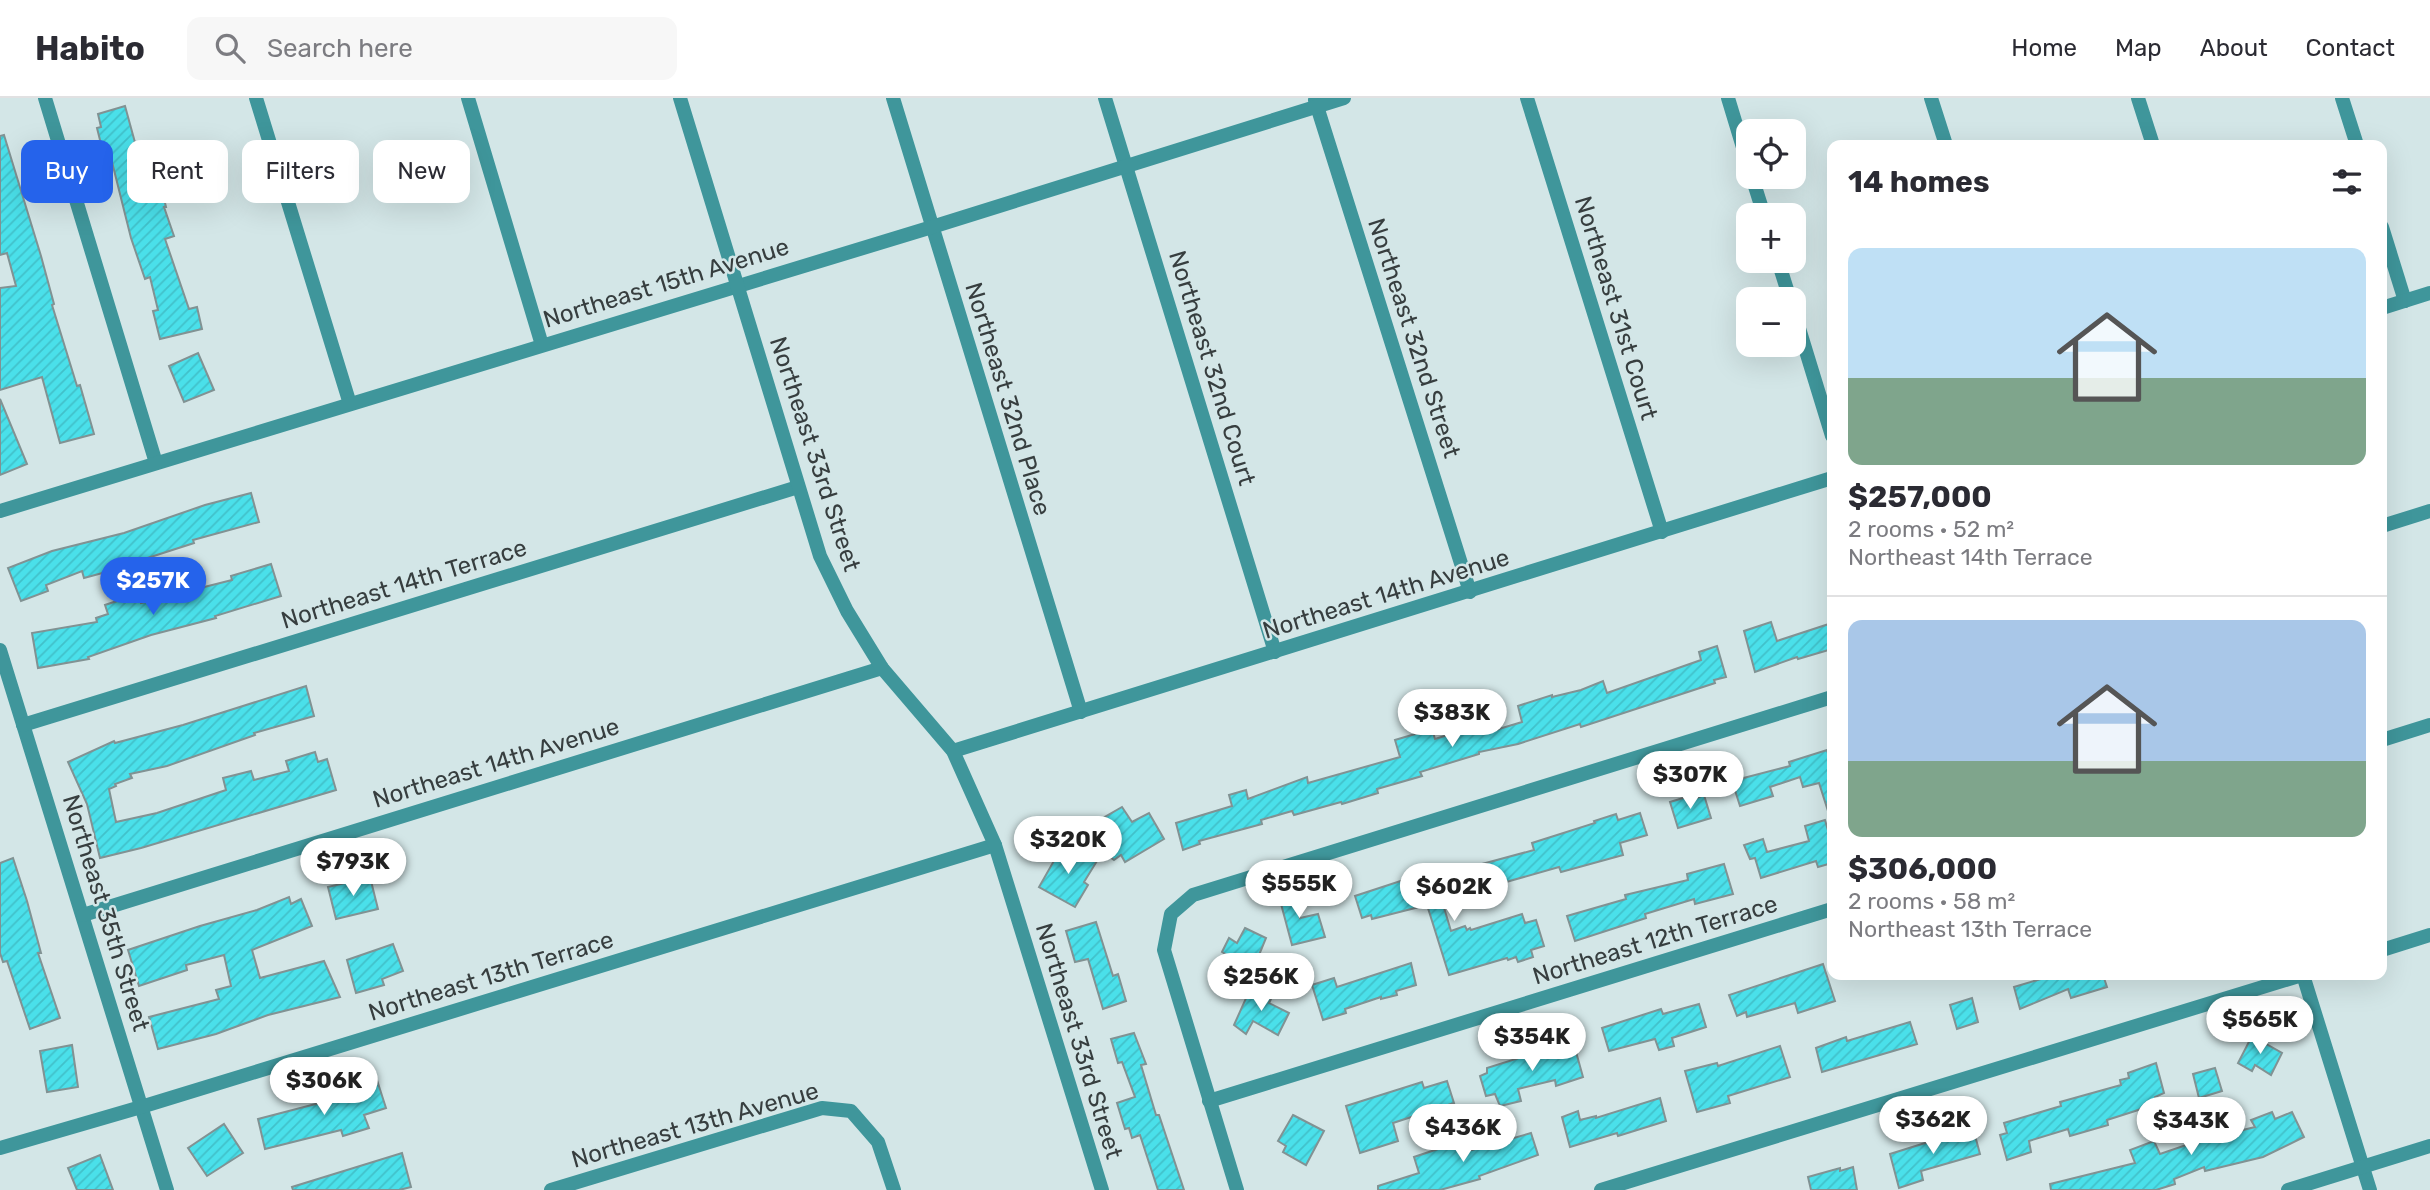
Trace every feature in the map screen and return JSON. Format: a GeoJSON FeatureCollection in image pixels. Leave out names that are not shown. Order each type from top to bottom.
{"type":"FeatureCollection","features":[{"type":"Feature","properties":{"kind":"street"},"geometry":{"type":"LineString","coordinates":[[46,98],[156,463]]}},
{"type":"Feature","properties":{"kind":"street"},"geometry":{"type":"LineString","coordinates":[[256,98],[350,404]]}},
{"type":"Feature","properties":{"kind":"street"},"geometry":{"type":"LineString","coordinates":[[468,98],[541,345]]}},
{"type":"Feature","properties":{"kind":"street","name":"Northeast 33rd Street"},"geometry":{"type":"LineString","coordinates":[[680,98],[820,555],[847,611],[883,668],[953,751],[995,845],[1102,1190]]}},
{"type":"Feature","properties":{"kind":"street","name":"Northeast 32nd Place"},"geometry":{"type":"LineString","coordinates":[[893,98],[1081,712]]}},
{"type":"Feature","properties":{"kind":"street","name":"Northeast 32nd Court"},"geometry":{"type":"LineString","coordinates":[[1105,98],[1275,652]]}},
{"type":"Feature","properties":{"kind":"street","name":"Northeast 15th Avenue"},"geometry":{"type":"LineString","coordinates":[[0,511],[932,227],[1316,102],[1344,98]]}},
{"type":"Feature","properties":{"kind":"street","name":"Northeast 31st Court"},"geometry":{"type":"LineString","coordinates":[[1527,98],[1662,532]]}},
{"type":"Feature","properties":{"kind":"street"},"geometry":{"type":"LineString","coordinates":[[1728,98],[1736,124]]}},
{"type":"Feature","properties":{"kind":"street"},"geometry":{"type":"LineString","coordinates":[[1931,98],[1944,140]]}},
{"type":"Feature","properties":{"kind":"street"},"geometry":{"type":"LineString","coordinates":[[2138,98],[2151,140]]}},
{"type":"Feature","properties":{"kind":"street"},"geometry":{"type":"LineString","coordinates":[[2342,98],[2355,140]]}},
{"type":"Feature","properties":{"kind":"street","name":"Northeast 32nd Street"},"geometry":{"type":"LineString","coordinates":[[1316,102],[1470,592]]}},
{"type":"Feature","properties":{"kind":"street"},"geometry":{"type":"LineString","coordinates":[[2387,243],[2405,301]]}},
{"type":"Feature","properties":{"kind":"street"},"geometry":{"type":"LineString","coordinates":[[2387,306],[2430,293]]}},
{"type":"Feature","properties":{"kind":"street"},"geometry":{"type":"LineString","coordinates":[[1806,351],[1827,420]]}},
{"type":"Feature","properties":{"kind":"street","name":"Northeast 14th Avenue"},"geometry":{"type":"LineString","coordinates":[[953,751],[1827,480]]}},
{"type":"Feature","properties":{"kind":"street","name":"Northeast 14th Terrace"},"geometry":{"type":"LineString","coordinates":[[23,725],[798,487]]}},
{"type":"Feature","properties":{"kind":"street"},"geometry":{"type":"LineString","coordinates":[[2387,524],[2430,511]]}},
{"type":"Feature","properties":{"kind":"street","name":"Northeast 35th Street"},"geometry":{"type":"LineString","coordinates":[[0,650],[167,1190]]}},
{"type":"Feature","properties":{"kind":"street","name":"Northeast 14th Avenue"},"geometry":{"type":"LineString","coordinates":[[83,915],[883,668]]}},
{"type":"Feature","properties":{"kind":"street"},"geometry":{"type":"LineString","coordinates":[[1237,1190],[1164,950],[1171,914],[1193,895],[1827,698]]}},
{"type":"Feature","properties":{"kind":"street"},"geometry":{"type":"LineString","coordinates":[[2387,738],[2430,724]]}},
{"type":"Feature","properties":{"kind":"street","name":"Northeast 13th Terrace"},"geometry":{"type":"LineString","coordinates":[[0,1148],[995,845]]}},
{"type":"Feature","properties":{"kind":"street","name":"Northeast 12th Terrace"},"geometry":{"type":"LineString","coordinates":[[1209,1101],[1827,911]]}},
{"type":"Feature","properties":{"kind":"street"},"geometry":{"type":"LineString","coordinates":[[2387,948],[2430,935]]}},
{"type":"Feature","properties":{"kind":"street"},"geometry":{"type":"LineString","coordinates":[[1601,1190],[2286,980]]}},
{"type":"Feature","properties":{"kind":"street"},"geometry":{"type":"LineString","coordinates":[[2304,980],[2370,1190]]}},
{"type":"Feature","properties":{"kind":"street","name":"Northeast 13th Avenue"},"geometry":{"type":"LineString","coordinates":[[551,1190],[822,1108],[851,1111],[878,1142],[894,1190]]}},
{"type":"Feature","properties":{"kind":"street"},"geometry":{"type":"LineString","coordinates":[[2288,1190],[2430,1146]]}},
{"type":"Feature","properties":{"kind":"building"},"geometry":{"type":"Polygon","coordinates":[[[125,106],[134,140],[127,140],[127,203],[165,203],[174,236],[165,239],[189,309],[197,307],[202,329],[160,339],[153,311],[158,310],[150,277],[145,279],[131,238],[113,166],[113,140],[100,140],[98,114],[125,106]]]}},
{"type":"Feature","properties":{"kind":"building"},"geometry":{"type":"Polygon","coordinates":[[[4,135],[21,191],[21,203],[25,203],[54,304],[52,305],[94,434],[60,443],[42,377],[0,390],[0,288],[16,286],[7,253],[0,255],[0,136],[4,135]]]}},
{"type":"Feature","properties":{"kind":"building"},"geometry":{"type":"Polygon","coordinates":[[[198,353],[214,390],[184,402],[169,366],[198,353]]]}},
{"type":"Feature","properties":{"kind":"building"},"geometry":{"type":"Polygon","coordinates":[[[0,399],[27,464],[0,475],[0,399]]]}},
{"type":"Feature","properties":{"kind":"building"},"geometry":{"type":"Polygon","coordinates":[[[251,493],[259,522],[193,540],[194,543],[132,565],[84,578],[82,571],[46,585],[48,591],[21,601],[8,568],[52,551],[124,533],[205,505],[251,493]]]}},
{"type":"Feature","properties":{"kind":"building"},"geometry":{"type":"Polygon","coordinates":[[[271,564],[281,596],[215,616],[216,618],[151,635],[88,657],[89,659],[38,668],[32,633],[97,622],[96,618],[108,614],[105,605],[138,594],[141,603],[232,580],[231,576],[271,564]]]}},
{"type":"Feature","properties":{"kind":"building"},"geometry":{"type":"Polygon","coordinates":[[[1771,622],[1777,641],[1827,625],[1827,650],[1798,659],[1797,657],[1755,672],[1744,631],[1771,622]]]}},
{"type":"Feature","properties":{"kind":"building"},"geometry":{"type":"Polygon","coordinates":[[[1717,646],[1726,677],[1714,680],[1715,683],[1581,727],[1580,724],[1518,744],[1479,752],[1420,772],[1422,776],[1377,789],[1378,793],[1342,804],[1341,802],[1294,815],[1292,811],[1261,820],[1262,824],[1199,841],[1200,844],[1183,850],[1176,823],[1232,806],[1229,795],[1246,790],[1248,799],[1307,777],[1308,783],[1400,757],[1395,740],[1432,729],[1435,739],[1486,723],[1489,732],[1522,722],[1518,706],[1552,695],[1581,690],[1603,681],[1607,693],[1701,660],[1699,652],[1717,646]]]}},
{"type":"Feature","properties":{"kind":"building"},"geometry":{"type":"Polygon","coordinates":[[[306,686],[314,716],[254,733],[255,735],[167,766],[130,774],[132,778],[115,784],[116,786],[109,789],[116,822],[157,813],[226,790],[223,778],[251,771],[254,780],[289,771],[286,761],[315,752],[318,762],[327,759],[336,790],[100,858],[87,804],[68,762],[114,741],[115,743],[183,725],[306,686]]]}},
{"type":"Feature","properties":{"kind":"building"},"geometry":{"type":"Polygon","coordinates":[[[1827,750],[1827,808],[1819,783],[1803,787],[1800,777],[1770,787],[1773,796],[1740,806],[1732,781],[1790,766],[1789,762],[1827,750]]]}},
{"type":"Feature","properties":{"kind":"building"},"geometry":{"type":"Polygon","coordinates":[[[1693,795],[1694,799],[1704,795],[1711,818],[1678,828],[1670,802],[1693,795]]]}},
{"type":"Feature","properties":{"kind":"building"},"geometry":{"type":"Polygon","coordinates":[[[1122,807],[1132,822],[1149,813],[1164,839],[1125,862],[1121,855],[1114,860],[1097,847],[1089,833],[1105,823],[1103,818],[1122,807]]]}},
{"type":"Feature","properties":{"kind":"building"},"geometry":{"type":"Polygon","coordinates":[[[1640,813],[1647,835],[1620,843],[1623,855],[1561,872],[1559,867],[1499,884],[1497,880],[1487,883],[1482,864],[1534,850],[1532,843],[1595,823],[1594,821],[1616,814],[1618,820],[1640,813]]]}},
{"type":"Feature","properties":{"kind":"building"},"geometry":{"type":"Polygon","coordinates":[[[1825,820],[1827,864],[1818,867],[1816,861],[1761,878],[1755,858],[1750,859],[1744,845],[1763,839],[1767,852],[1809,841],[1805,826],[1825,820]]]}},
{"type":"Feature","properties":{"kind":"building"},"geometry":{"type":"Polygon","coordinates":[[[1063,845],[1097,861],[1084,882],[1088,885],[1075,907],[1039,887],[1063,845]]]}},
{"type":"Feature","properties":{"kind":"building"},"geometry":{"type":"Polygon","coordinates":[[[13,858],[41,953],[38,953],[60,1018],[30,1029],[7,961],[3,962],[0,953],[0,863],[13,858]]]}},
{"type":"Feature","properties":{"kind":"building"},"geometry":{"type":"Polygon","coordinates":[[[1724,864],[1733,894],[1695,904],[1694,899],[1645,914],[1646,918],[1575,941],[1567,916],[1626,899],[1625,895],[1688,880],[1687,874],[1724,864]]]}},
{"type":"Feature","properties":{"kind":"building"},"geometry":{"type":"Polygon","coordinates":[[[1431,871],[1433,879],[1451,874],[1457,897],[1442,901],[1451,931],[1465,926],[1467,930],[1471,930],[1522,914],[1525,923],[1536,920],[1544,946],[1531,950],[1533,957],[1518,962],[1516,957],[1507,958],[1449,975],[1427,905],[1372,919],[1371,915],[1362,918],[1355,896],[1431,871]]]}},
{"type":"Feature","properties":{"kind":"building"},"geometry":{"type":"Polygon","coordinates":[[[370,877],[378,909],[336,919],[328,887],[370,877]]]}},
{"type":"Feature","properties":{"kind":"building"},"geometry":{"type":"Polygon","coordinates":[[[1289,886],[1300,918],[1318,914],[1325,937],[1292,945],[1277,889],[1289,886]]]}},
{"type":"Feature","properties":{"kind":"building"},"geometry":{"type":"Polygon","coordinates":[[[289,897],[291,904],[301,899],[312,926],[252,950],[260,978],[324,961],[340,997],[268,1015],[216,1034],[158,1049],[149,1017],[219,999],[216,990],[231,986],[224,955],[186,965],[187,970],[139,986],[128,950],[257,910],[289,897]]]}},
{"type":"Feature","properties":{"kind":"building"},"geometry":{"type":"Polygon","coordinates":[[[1096,922],[1113,976],[1118,974],[1126,1001],[1103,1009],[1088,959],[1075,962],[1066,931],[1096,922]]]}},
{"type":"Feature","properties":{"kind":"building"},"geometry":{"type":"Polygon","coordinates":[[[1245,928],[1266,938],[1259,955],[1271,965],[1257,982],[1225,965],[1230,957],[1222,952],[1229,938],[1237,943],[1245,928]]]}},
{"type":"Feature","properties":{"kind":"building"},"geometry":{"type":"Polygon","coordinates":[[[393,944],[403,971],[382,979],[384,985],[356,993],[347,960],[393,944]]]}},
{"type":"Feature","properties":{"kind":"building"},"geometry":{"type":"Polygon","coordinates":[[[1411,963],[1416,985],[1396,991],[1397,995],[1381,997],[1345,1009],[1346,1013],[1323,1020],[1312,985],[1334,978],[1337,987],[1411,963]]]}},
{"type":"Feature","properties":{"kind":"building"},"geometry":{"type":"Polygon","coordinates":[[[1823,964],[1835,1001],[1798,1013],[1795,1003],[1747,1017],[1746,1012],[1737,1016],[1729,995],[1823,964]]]}},
{"type":"Feature","properties":{"kind":"building"},"geometry":{"type":"Polygon","coordinates":[[[2037,980],[2105,980],[2107,987],[2071,998],[2068,989],[2020,1009],[2014,987],[2037,980]]]}},
{"type":"Feature","properties":{"kind":"building"},"geometry":{"type":"Polygon","coordinates":[[[1251,987],[1272,997],[1269,1003],[1289,1013],[1278,1035],[1253,1021],[1246,1034],[1234,1025],[1251,987]]]}},
{"type":"Feature","properties":{"kind":"building"},"geometry":{"type":"Polygon","coordinates":[[[1972,998],[1978,1022],[1957,1029],[1950,1005],[1972,998]]]}},
{"type":"Feature","properties":{"kind":"building"},"geometry":{"type":"Polygon","coordinates":[[[1699,1004],[1706,1027],[1672,1038],[1674,1046],[1659,1050],[1655,1039],[1609,1051],[1602,1028],[1661,1009],[1663,1014],[1699,1004]]]}},
{"type":"Feature","properties":{"kind":"building"},"geometry":{"type":"Polygon","coordinates":[[[1910,1022],[1917,1044],[1822,1072],[1816,1048],[1846,1037],[1847,1041],[1910,1022]]]}},
{"type":"Feature","properties":{"kind":"building"},"geometry":{"type":"Polygon","coordinates":[[[1134,1033],[1146,1064],[1141,1065],[1156,1115],[1159,1115],[1184,1190],[1158,1190],[1140,1135],[1132,1138],[1129,1128],[1125,1129],[1117,1103],[1135,1097],[1122,1062],[1118,1063],[1111,1039],[1134,1033]]]}},
{"type":"Feature","properties":{"kind":"building"},"geometry":{"type":"Polygon","coordinates":[[[2252,1036],[2282,1053],[2271,1075],[2255,1065],[2252,1071],[2238,1063],[2252,1036]]]}},
{"type":"Feature","properties":{"kind":"building"},"geometry":{"type":"Polygon","coordinates":[[[1573,1041],[1583,1077],[1556,1086],[1555,1080],[1518,1089],[1521,1101],[1500,1106],[1495,1094],[1486,1096],[1480,1076],[1487,1073],[1487,1068],[1573,1041]]]}},
{"type":"Feature","properties":{"kind":"building"},"geometry":{"type":"Polygon","coordinates":[[[72,1045],[78,1087],[47,1092],[40,1051],[72,1045]]]}},
{"type":"Feature","properties":{"kind":"building"},"geometry":{"type":"Polygon","coordinates":[[[1780,1046],[1790,1077],[1728,1096],[1730,1103],[1697,1112],[1685,1071],[1717,1063],[1718,1066],[1780,1046]]]}},
{"type":"Feature","properties":{"kind":"building"},"geometry":{"type":"Polygon","coordinates":[[[2156,1063],[2164,1093],[2155,1097],[2157,1104],[2107,1120],[2108,1125],[2070,1136],[2068,1129],[2029,1141],[2031,1152],[2007,1160],[2000,1135],[2007,1133],[2004,1123],[2061,1106],[2060,1102],[2121,1085],[2120,1080],[2129,1078],[2128,1073],[2156,1063]]]}},
{"type":"Feature","properties":{"kind":"building"},"geometry":{"type":"Polygon","coordinates":[[[2215,1068],[2222,1091],[2199,1098],[2193,1074],[2215,1068]]]}},
{"type":"Feature","properties":{"kind":"building"},"geometry":{"type":"Polygon","coordinates":[[[377,1080],[386,1108],[364,1115],[369,1128],[343,1136],[341,1130],[265,1149],[258,1119],[331,1100],[330,1096],[377,1080]]]}},
{"type":"Feature","properties":{"kind":"building"},"geometry":{"type":"Polygon","coordinates":[[[1447,1081],[1454,1103],[1393,1123],[1398,1141],[1360,1153],[1346,1106],[1422,1082],[1424,1088],[1447,1081]]]}},
{"type":"Feature","properties":{"kind":"building"},"geometry":{"type":"Polygon","coordinates":[[[1660,1098],[1666,1121],[1570,1147],[1562,1117],[1578,1111],[1580,1120],[1596,1118],[1660,1098]]]}},
{"type":"Feature","properties":{"kind":"building"},"geometry":{"type":"Polygon","coordinates":[[[2272,1112],[2275,1119],[2292,1112],[2304,1137],[2263,1157],[2205,1171],[2204,1167],[2174,1179],[2175,1184],[2156,1190],[2051,1190],[2050,1184],[2135,1163],[2130,1150],[2154,1141],[2160,1154],[2198,1141],[2255,1127],[2251,1120],[2272,1112]]]}},
{"type":"Feature","properties":{"kind":"building"},"geometry":{"type":"Polygon","coordinates":[[[1293,1115],[1324,1131],[1306,1165],[1283,1152],[1286,1146],[1278,1141],[1293,1115]]]}},
{"type":"Feature","properties":{"kind":"building"},"geometry":{"type":"Polygon","coordinates":[[[224,1124],[243,1153],[207,1176],[188,1148],[224,1124]]]}},
{"type":"Feature","properties":{"kind":"building"},"geometry":{"type":"Polygon","coordinates":[[[1973,1128],[1980,1154],[1921,1171],[1923,1180],[1899,1188],[1890,1154],[1973,1128]]]}},
{"type":"Feature","properties":{"kind":"building"},"geometry":{"type":"Polygon","coordinates":[[[1531,1133],[1538,1155],[1479,1176],[1480,1179],[1440,1190],[1378,1190],[1378,1186],[1419,1173],[1414,1157],[1468,1139],[1472,1150],[1531,1133]]]}},
{"type":"Feature","properties":{"kind":"building"},"geometry":{"type":"Polygon","coordinates":[[[402,1153],[411,1187],[399,1190],[293,1190],[292,1187],[402,1153]]]}},
{"type":"Feature","properties":{"kind":"building"},"geometry":{"type":"Polygon","coordinates":[[[100,1155],[113,1190],[77,1190],[68,1168],[100,1155]]]}},
{"type":"Feature","properties":{"kind":"building"},"geometry":{"type":"Polygon","coordinates":[[[1853,1167],[1857,1190],[1811,1190],[1808,1177],[1853,1167]]]}}]}
